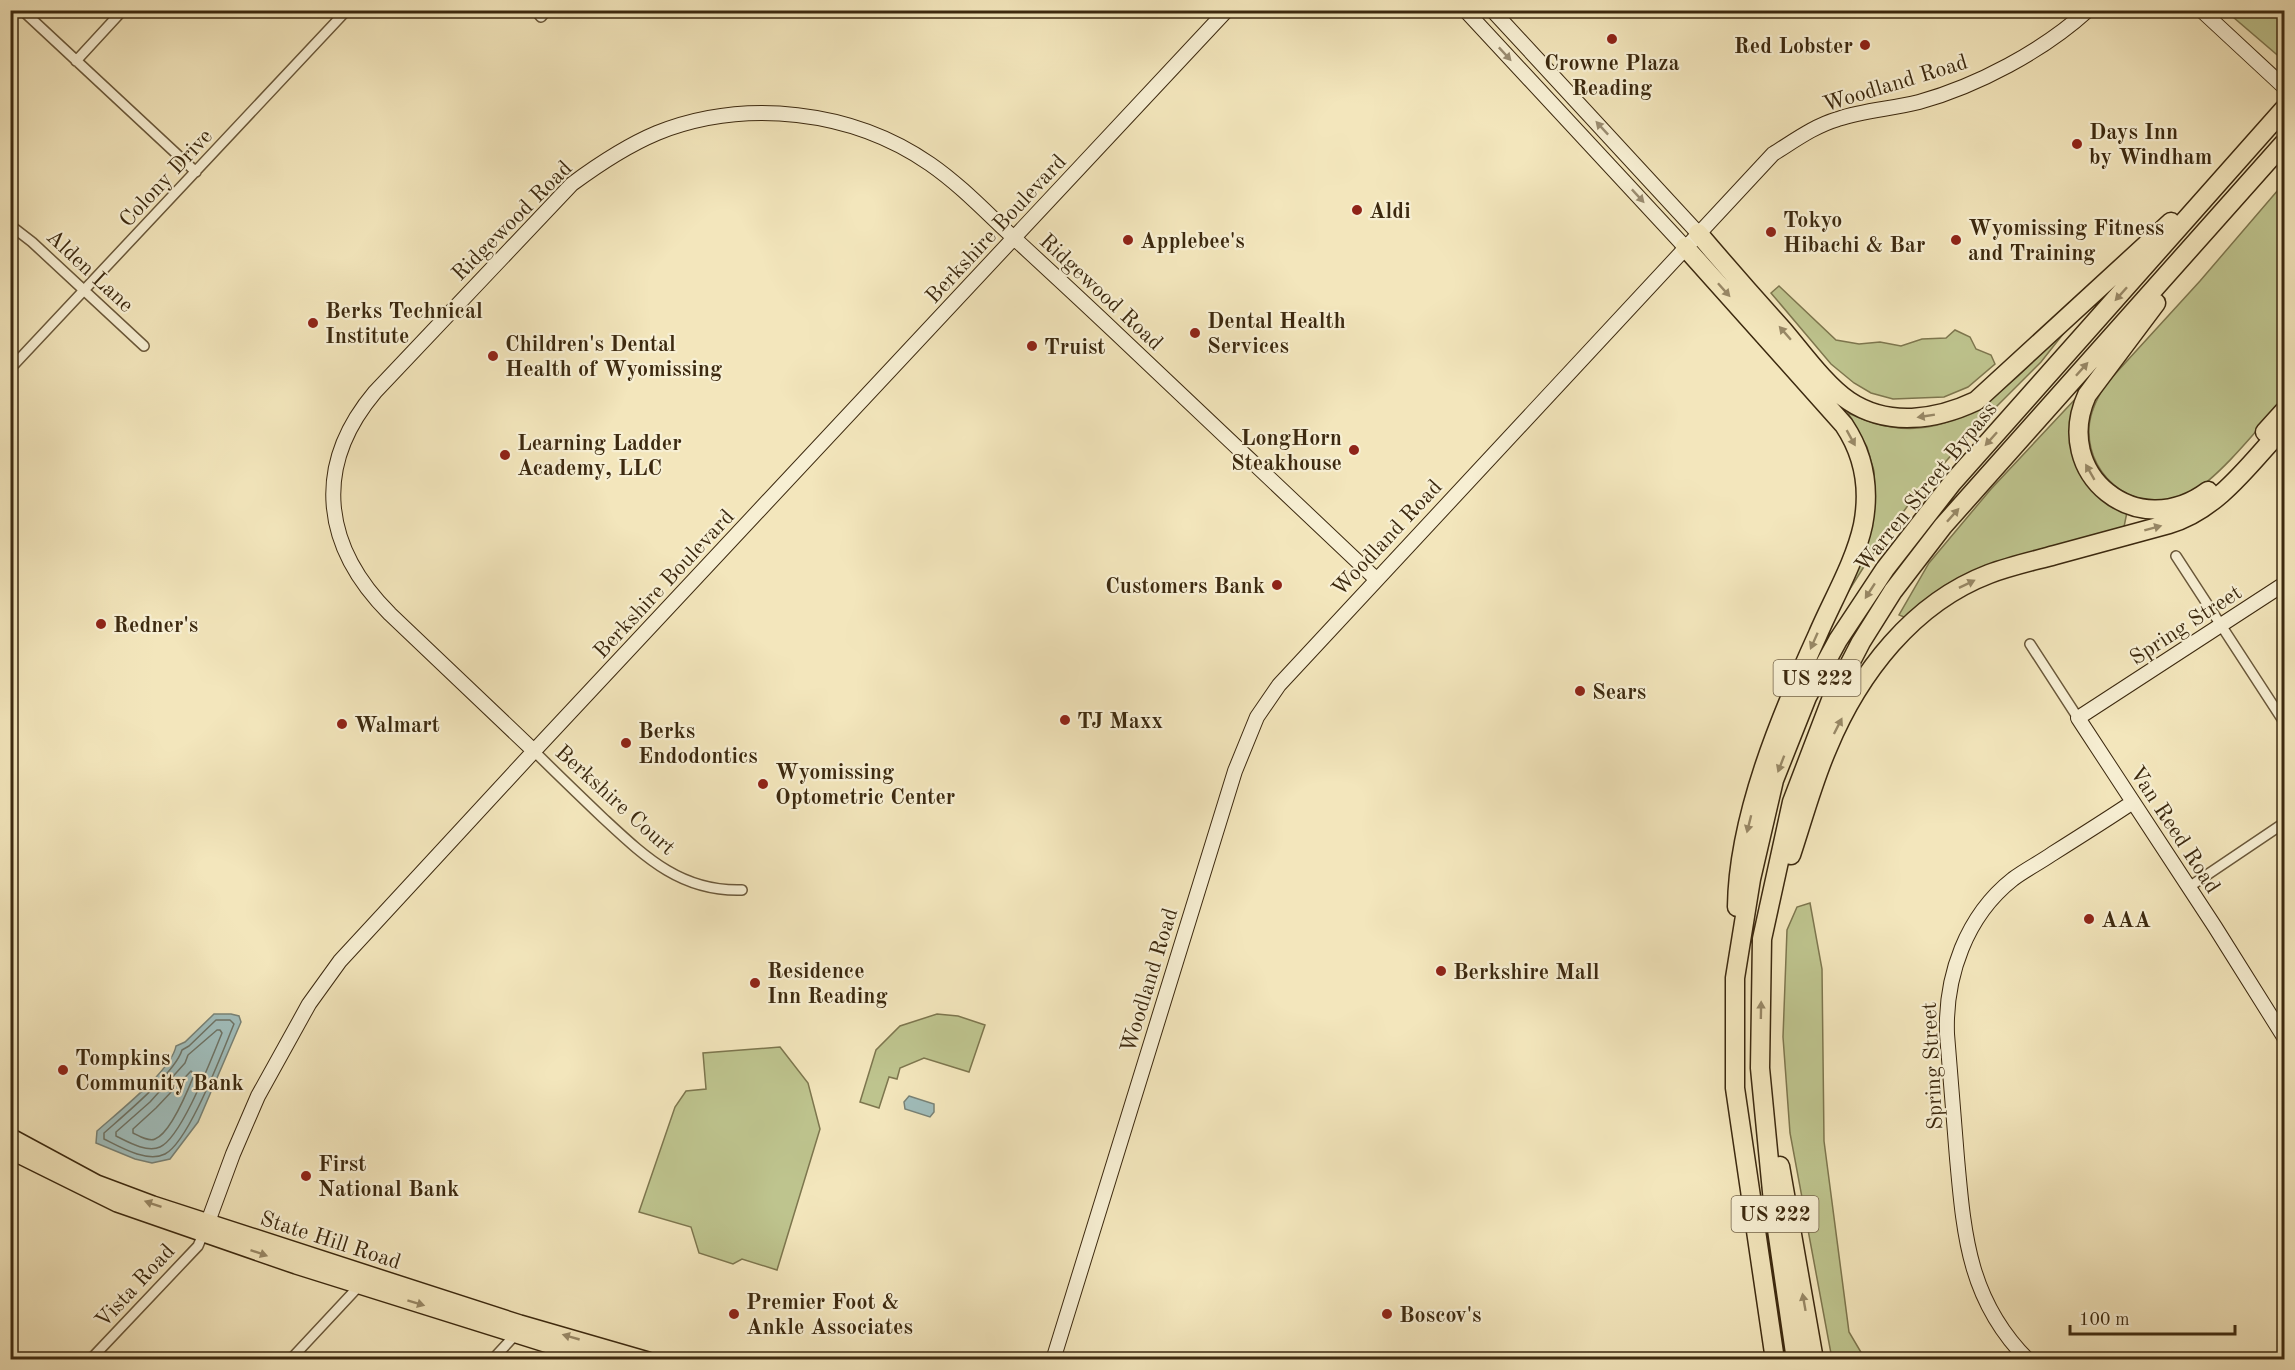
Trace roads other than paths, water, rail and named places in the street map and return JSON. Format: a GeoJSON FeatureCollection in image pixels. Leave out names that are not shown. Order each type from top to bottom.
{"type":"FeatureCollection","features":[{"type":"Feature","properties":{"kind":"highway","name":"Warren Street Bypass"},"geometry":{"type":"LineString","coordinates":[[1775,1359],[1735,1088],[1735,978],[1750,879],[1774,780],[1807,697],[1838,640],[1885,569],[1952,483],[2281,114]]}},
{"type":"Feature","properties":{"kind":"highway"},"geometry":{"type":"LineString","coordinates":[[1691,240],[1848,401],[1890,418],[1934,415],[1969,404],[1993,387],[2258,140]]}},
{"type":"Feature","properties":{"kind":"highway"},"geometry":{"type":"LineString","coordinates":[[2284,144],[2245,201],[2145,315],[2087,395],[2080,418],[2079,444],[2094,479],[2108,494],[2139,509],[2170,508],[2194,502],[2212,488],[2284,411]]}},
{"type":"Feature","properties":{"kind":"highway","name":"Warren Street Bypass"},"geometry":{"type":"LineString","coordinates":[[1796,1359],[1773,1202],[1760,1068],[1762,939],[1792,802],[1831,700],[1861,642],[1893,591],[1943,526],[2284,144]]}},
{"type":"Feature","properties":{"kind":"highway"},"geometry":{"type":"LineString","coordinates":[[1691,240],[1844,425],[1858,451],[1865,472],[1866,484],[1862,525],[1855,549],[1803,666],[1764,770],[1747,828],[1737,879],[1735,978]]}},
{"type":"Feature","properties":{"kind":"highway"},"geometry":{"type":"LineString","coordinates":[[1762,939],[1828,747],[1866,678],[1909,625],[1944,597],[1988,574],[2193,516],[2222,493],[2284,427]]}},
{"type":"Feature","properties":{"kind":"highway"},"geometry":{"type":"LineString","coordinates":[[1760,1068],[1775,1135],[1814,1359]]}},
{"type":"Feature","properties":{"kind":"main road","name":"Berkshire Boulevard"},"geometry":{"type":"LineString","coordinates":[[206,1228],[233,1154],[258,1096],[288,1039],[320,988],[355,945],[1227,10]]}},
{"type":"Feature","properties":{"kind":"main road"},"geometry":{"type":"LineString","coordinates":[[1466,10],[1691,240]]}},
{"type":"Feature","properties":{"kind":"main road"},"geometry":{"type":"LineString","coordinates":[[1492,10],[1691,240]]}},
{"type":"Feature","properties":{"kind":"main road","name":"Woodland Road"},"geometry":{"type":"LineString","coordinates":[[1053,1359],[1204,867],[1243,749],[1257,717],[1279,685],[1773,154],[1813,129],[1837,119],[1919,102],[1965,86],[2031,51],[2076,22],[2088,10]]}},
{"type":"Feature","properties":{"kind":"main road"},"geometry":{"type":"LineString","coordinates":[[2201,10],[2284,87]]}},
{"type":"Feature","properties":{"kind":"main road","name":"Ridgewood Road"},"geometry":{"type":"LineString","coordinates":[[534,751],[369,592],[348,560],[336,522],[335,476],[348,431],[375,392],[572,184],[633,144],[682,125],[709,118],[764,113],[814,117],[864,131],[903,148],[934,167],[957,185],[1014,238],[1376,579]]}},
{"type":"Feature","properties":{"kind":"main road","name":"Spring Street"},"geometry":{"type":"LineString","coordinates":[[2078,718],[2284,584]]}},
{"type":"Feature","properties":{"kind":"main road","name":"Van Reed Road"},"geometry":{"type":"LineString","coordinates":[[2078,718],[2284,1037]]}},
{"type":"Feature","properties":{"kind":"main road","name":"Spring Street"},"geometry":{"type":"LineString","coordinates":[[2028,1359],[1995,1318],[1985,1300],[1972,1266],[1964,1233],[1947,1034],[1947,1002],[1950,982],[1970,930],[1992,901],[2013,880],[2133,802]]}},
{"type":"Feature","properties":{"kind":"main road","name":"State Hill Road"},"geometry":{"type":"LineString","coordinates":[[10,1136],[97,1183],[153,1204],[206,1228]]}},
{"type":"Feature","properties":{"kind":"main road","name":"State Hill Road"},"geometry":{"type":"LineString","coordinates":[[10,1151],[117,1204],[206,1228],[518,1329],[596,1359]]}},
{"type":"Feature","properties":{"kind":"main road","name":"State Hill Road"},"geometry":{"type":"LineString","coordinates":[[518,1329],[648,1359]]}},
{"type":"Feature","properties":{"kind":"street"},"geometry":{"type":"LineString","coordinates":[[22,10],[195,172]]}},
{"type":"Feature","properties":{"kind":"street"},"geometry":{"type":"LineString","coordinates":[[76,61],[123,10]]}},
{"type":"Feature","properties":{"kind":"street","name":"Colony Drive"},"geometry":{"type":"LineString","coordinates":[[10,369],[348,10]]}},
{"type":"Feature","properties":{"kind":"street"},"geometry":{"type":"LineString","coordinates":[[535,10],[541,16],[547,10]]}},
{"type":"Feature","properties":{"kind":"street","name":"Alden Lane"},"geometry":{"type":"LineString","coordinates":[[10,225],[32,242],[144,346]]}},
{"type":"Feature","properties":{"kind":"street"},"geometry":{"type":"LineString","coordinates":[[2176,556],[2284,722]]}},
{"type":"Feature","properties":{"kind":"street","name":"Van Reed Road"},"geometry":{"type":"LineString","coordinates":[[2030,644],[2078,718]]}},
{"type":"Feature","properties":{"kind":"street","name":"Berkshire Court"},"geometry":{"type":"LineString","coordinates":[[534,751],[641,854],[657,865],[675,875],[711,888],[742,890]]}},
{"type":"Feature","properties":{"kind":"street"},"geometry":{"type":"LineString","coordinates":[[2189,887],[2284,824]]}},
{"type":"Feature","properties":{"kind":"street","name":"Vista Road"},"geometry":{"type":"LineString","coordinates":[[90,1359],[198,1245],[206,1228]]}},
{"type":"Feature","properties":{"kind":"street"},"geometry":{"type":"LineString","coordinates":[[290,1359],[363,1280]]}},
{"type":"Feature","properties":{"kind":"street"},"geometry":{"type":"LineString","coordinates":[[492,1359],[518,1329]]}},
{"type":"Feature","properties":{"kind":"water"},"geometry":{"type":"Polygon","coordinates":[[[214,1014],[239,1016],[241,1022],[198,1122],[170,1159],[152,1163],[135,1159],[96,1143],[97,1131],[155,1079],[172,1056],[176,1046],[185,1042],[214,1014]]]}},
{"type":"Feature","properties":{"kind":"water"},"geometry":{"type":"Polygon","coordinates":[[[909,1096],[934,1104],[934,1112],[930,1117],[905,1109],[904,1102],[909,1096]]]}},
{"type":"Feature","properties":{"kind":"place","name":"Crowne Plaza Reading"},"geometry":{"type":"Point","coordinates":[1612,39]}},
{"type":"Feature","properties":{"kind":"place","name":"Red Lobster"},"geometry":{"type":"Point","coordinates":[1865,45]}},
{"type":"Feature","properties":{"kind":"place","name":"Days Inn by Windham"},"geometry":{"type":"Point","coordinates":[2077,144]}},
{"type":"Feature","properties":{"kind":"place","name":"Aldi"},"geometry":{"type":"Point","coordinates":[1357,210]}},
{"type":"Feature","properties":{"kind":"place","name":"Tokyo Hibachi & Bar"},"geometry":{"type":"Point","coordinates":[1771,232]}},
{"type":"Feature","properties":{"kind":"place","name":"Applebee's"},"geometry":{"type":"Point","coordinates":[1128,240]}},
{"type":"Feature","properties":{"kind":"place","name":"Wyomissing Fitness and Training"},"geometry":{"type":"Point","coordinates":[1956,240]}},
{"type":"Feature","properties":{"kind":"place","name":"Berks Technical Institute"},"geometry":{"type":"Point","coordinates":[313,323]}},
{"type":"Feature","properties":{"kind":"place","name":"Dental Health Services"},"geometry":{"type":"Point","coordinates":[1195,333]}},
{"type":"Feature","properties":{"kind":"place","name":"Truist"},"geometry":{"type":"Point","coordinates":[1032,346]}},
{"type":"Feature","properties":{"kind":"place","name":"Children's Dental Health of Wyomissing"},"geometry":{"type":"Point","coordinates":[493,356]}},
{"type":"Feature","properties":{"kind":"place","name":"LongHorn Steakhouse"},"geometry":{"type":"Point","coordinates":[1354,450]}},
{"type":"Feature","properties":{"kind":"place","name":"Learning Ladder Academy, LLC"},"geometry":{"type":"Point","coordinates":[505,455]}},
{"type":"Feature","properties":{"kind":"place","name":"Customers Bank"},"geometry":{"type":"Point","coordinates":[1277,585]}},
{"type":"Feature","properties":{"kind":"place","name":"Redner's"},"geometry":{"type":"Point","coordinates":[101,624]}},
{"type":"Feature","properties":{"kind":"place","name":"Sears"},"geometry":{"type":"Point","coordinates":[1580,691]}},
{"type":"Feature","properties":{"kind":"place","name":"TJ Maxx"},"geometry":{"type":"Point","coordinates":[1065,720]}},
{"type":"Feature","properties":{"kind":"place","name":"Walmart"},"geometry":{"type":"Point","coordinates":[342,724]}},
{"type":"Feature","properties":{"kind":"place","name":"Berks Endodontics"},"geometry":{"type":"Point","coordinates":[626,743]}},
{"type":"Feature","properties":{"kind":"place","name":"Wyomissing Optometric Center"},"geometry":{"type":"Point","coordinates":[763,784]}},
{"type":"Feature","properties":{"kind":"place","name":"AAA"},"geometry":{"type":"Point","coordinates":[2089,919]}},
{"type":"Feature","properties":{"kind":"place","name":"Berkshire Mall"},"geometry":{"type":"Point","coordinates":[1441,971]}},
{"type":"Feature","properties":{"kind":"place","name":"Residence Inn Reading"},"geometry":{"type":"Point","coordinates":[755,983]}},
{"type":"Feature","properties":{"kind":"place","name":"Tompkins Community Bank"},"geometry":{"type":"Point","coordinates":[63,1070]}},
{"type":"Feature","properties":{"kind":"place","name":"First National Bank"},"geometry":{"type":"Point","coordinates":[306,1176]}},
{"type":"Feature","properties":{"kind":"place","name":"Premier Foot & Ankle Associates"},"geometry":{"type":"Point","coordinates":[734,1314]}},
{"type":"Feature","properties":{"kind":"place","name":"Boscov's"},"geometry":{"type":"Point","coordinates":[1387,1314]}}]}
